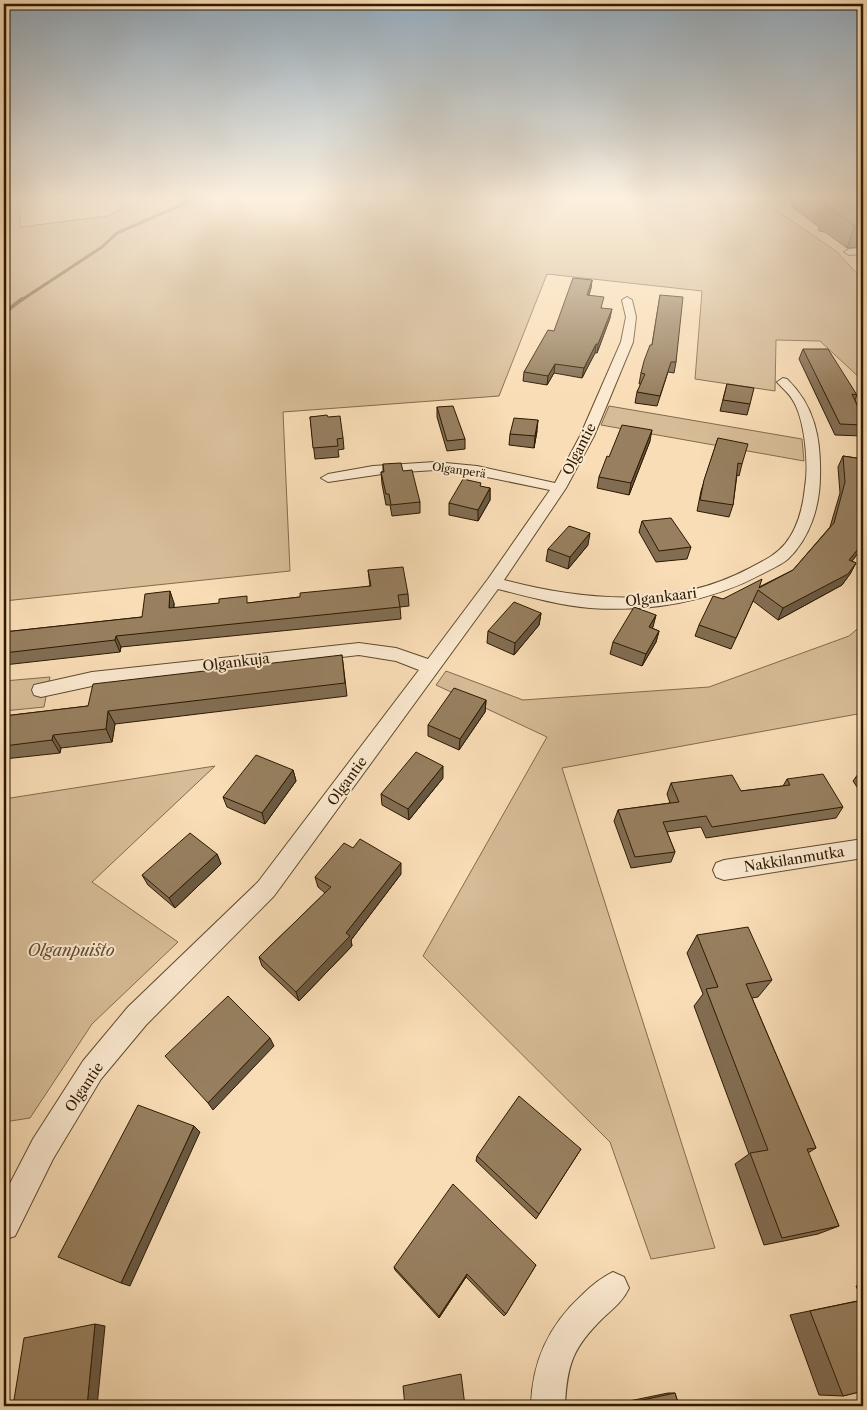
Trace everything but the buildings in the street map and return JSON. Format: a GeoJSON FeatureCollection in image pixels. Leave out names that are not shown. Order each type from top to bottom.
{"type":"FeatureCollection","features":[{"type":"Feature","properties":{"kind":"street","name":"Olgantie"},"geometry":{"type":"LineString","coordinates":[[4,1225],[43,1149],[92,1070],[137,1016],[266,889],[494,583],[558,488],[587,436],[627,342],[631,317],[627,300]]}},
{"type":"Feature","properties":{"kind":"street","name":"Olgankaari"},"geometry":{"type":"LineString","coordinates":[[494,583],[568,600],[609,603],[654,600],[691,596],[725,586],[755,572],[782,556],[800,534],[810,506],[814,477],[813,447],[799,399],[783,382]]}},
{"type":"Feature","properties":{"kind":"street","name":"Olganperä"},"geometry":{"type":"LineString","coordinates":[[328,478],[394,468],[452,467],[558,488]]}},
{"type":"Feature","properties":{"kind":"street","name":"Olgankuja"},"geometry":{"type":"LineString","coordinates":[[41,690],[92,679],[360,649],[379,650],[411,658],[430,667]]}},
{"type":"Feature","properties":{"kind":"street","name":"Nakkilanmutka"},"geometry":{"type":"LineString","coordinates":[[724,870],[863,848]]}},
{"type":"Feature","properties":{"kind":"street"},"geometry":{"type":"LineString","coordinates":[[548,1406],[548,1382],[557,1348],[583,1314],[613,1288]]}},
{"type":"Feature","properties":{"kind":"green space"},"geometry":{"type":"Polygon","coordinates":[[[4,263],[847,263],[863,280],[863,324],[861,325],[863,326],[863,381],[820,341],[776,340],[775,391],[695,379],[702,291],[547,274],[499,396],[283,412],[290,571],[4,601],[4,263]]]}},
{"type":"Feature","properties":{"kind":"green space"},"geometry":{"type":"Polygon","coordinates":[[[609,406],[802,439],[804,461],[601,425],[609,406]]]}},
{"type":"Feature","properties":{"kind":"green space"},"geometry":{"type":"Polygon","coordinates":[[[863,624],[863,713],[562,768],[715,1248],[651,1259],[610,1142],[423,956],[547,737],[436,685],[446,671],[523,700],[709,687],[849,636],[863,624]]]}},
{"type":"Feature","properties":{"kind":"green space"},"geometry":{"type":"Polygon","coordinates":[[[50,677],[44,707],[4,711],[4,681],[50,677]]]}},
{"type":"Feature","properties":{"kind":"green space","name":"Olganpuisto"},"geometry":{"type":"Polygon","coordinates":[[[215,766],[92,882],[178,942],[92,1024],[30,1118],[4,1122],[4,799],[215,766]]]}},
{"type":"Feature","properties":{"kind":"waterway"},"geometry":{"type":"LineString","coordinates":[[20,301],[78,263]]}},
{"type":"Feature","properties":{"kind":"waterway"},"geometry":{"type":"LineString","coordinates":[[4,313],[22,299]]}}]}
